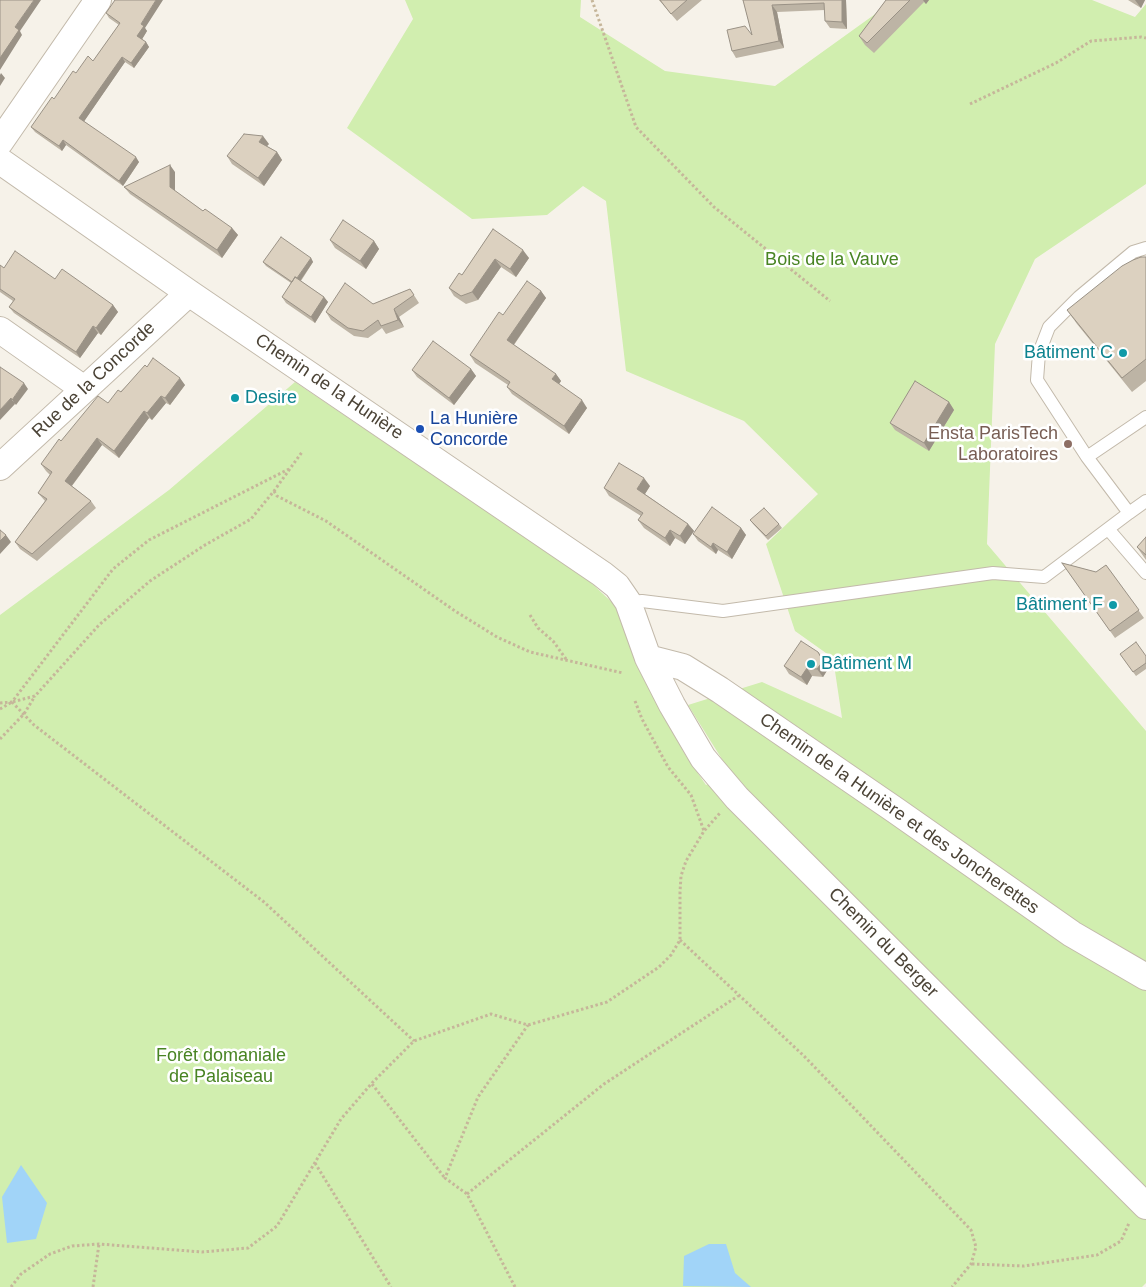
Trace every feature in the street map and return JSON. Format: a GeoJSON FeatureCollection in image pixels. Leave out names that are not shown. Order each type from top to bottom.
{"type":"FeatureCollection","features":[{"type":"Feature","properties":{"kind":"street"},"geometry":{"type":"LineString","coordinates":[[0,142],[98,0]]}},
{"type":"Feature","properties":{"kind":"street","name":"Chemin de la Hunière"},"geometry":{"type":"LineString","coordinates":[[0,161],[189,293],[618,586],[628,602],[648,658]]}},
{"type":"Feature","properties":{"kind":"street","name":"Rue de la Concorde"},"geometry":{"type":"LineString","coordinates":[[0,467],[189,293]]}},
{"type":"Feature","properties":{"kind":"street"},"geometry":{"type":"LineString","coordinates":[[0,330],[84,389]]}},
{"type":"Feature","properties":{"kind":"street","name":"Chemin de la Hunière et des Joncherettes"},"geometry":{"type":"LineString","coordinates":[[648,658],[683,668],[720,690],[1072,934],[1146,977]]}},
{"type":"Feature","properties":{"kind":"street","name":"Chemin du Berger"},"geometry":{"type":"LineString","coordinates":[[648,658],[672,706],[703,758],[737,798],[1143,1203]]}},
{"type":"Feature","properties":{"kind":"lane"},"geometry":{"type":"LineString","coordinates":[[1129,514],[1087,457],[1037,380],[1039,353],[1049,327],[1079,297],[1133,252],[1146,248]]}},
{"type":"Feature","properties":{"kind":"lane"},"geometry":{"type":"LineString","coordinates":[[1087,457],[1146,417]]}},
{"type":"Feature","properties":{"kind":"lane"},"geometry":{"type":"LineString","coordinates":[[628,602],[642,601],[723,611],[992,573],[1044,577],[1146,501]]}},
{"type":"Feature","properties":{"kind":"lane"},"geometry":{"type":"LineString","coordinates":[[1109,530],[1146,573]]}},
{"type":"Feature","properties":{"kind":"path"},"geometry":{"type":"LineString","coordinates":[[592,0],[636,127],[714,208],[830,302]]}},
{"type":"Feature","properties":{"kind":"path"},"geometry":{"type":"LineString","coordinates":[[970,104],[1056,63],[1091,41],[1146,38]]}},
{"type":"Feature","properties":{"kind":"path"},"geometry":{"type":"LineString","coordinates":[[0,739],[24,714],[35,696],[99,625],[150,581],[205,545],[251,519],[302,452]]}},
{"type":"Feature","properties":{"kind":"path"},"geometry":{"type":"LineString","coordinates":[[0,709],[12,702],[113,569],[149,540],[289,469]]}},
{"type":"Feature","properties":{"kind":"path"},"geometry":{"type":"LineString","coordinates":[[274,491],[276,496],[326,521],[455,611],[497,637],[530,652],[623,673]]}},
{"type":"Feature","properties":{"kind":"path"},"geometry":{"type":"LineString","coordinates":[[530,615],[538,628],[553,641],[567,660]]}},
{"type":"Feature","properties":{"kind":"path"},"geometry":{"type":"LineString","coordinates":[[0,703],[35,696]]}},
{"type":"Feature","properties":{"kind":"path"},"geometry":{"type":"LineString","coordinates":[[11,1287],[21,1274],[50,1254],[72,1246],[98,1244],[202,1252],[248,1248],[277,1226],[341,1119],[372,1083],[414,1041],[491,1014],[528,1025],[607,1002],[659,967],[671,955],[680,940],[681,876],[686,861],[704,831],[691,795],[668,767],[642,719],[635,701]]}},
{"type":"Feature","properties":{"kind":"path"},"geometry":{"type":"LineString","coordinates":[[12,702],[34,725],[49,737],[264,902],[414,1041]]}},
{"type":"Feature","properties":{"kind":"path"},"geometry":{"type":"LineString","coordinates":[[680,940],[804,1056],[971,1230],[976,1247],[971,1264],[952,1287]]}},
{"type":"Feature","properties":{"kind":"path"},"geometry":{"type":"LineString","coordinates":[[467,1194],[604,1084],[738,996]]}},
{"type":"Feature","properties":{"kind":"path"},"geometry":{"type":"LineString","coordinates":[[445,1178],[478,1097],[528,1025]]}},
{"type":"Feature","properties":{"kind":"path"},"geometry":{"type":"LineString","coordinates":[[372,1083],[445,1178],[467,1194],[515,1287]]}},
{"type":"Feature","properties":{"kind":"path"},"geometry":{"type":"LineString","coordinates":[[315,1163],[392,1287]]}},
{"type":"Feature","properties":{"kind":"path"},"geometry":{"type":"LineString","coordinates":[[971,1264],[1024,1266],[1097,1254],[1121,1241],[1143,1203]]}},
{"type":"Feature","properties":{"kind":"path"},"geometry":{"type":"LineString","coordinates":[[93,1287],[98,1244]]}},
{"type":"Feature","properties":{"kind":"green space"},"geometry":{"type":"Polygon","coordinates":[[[405,0],[581,0],[580,17],[665,71],[775,86],[878,12],[915,0],[1092,0],[1135,17],[1146,4],[1146,184],[1035,259],[995,344],[987,544],[1146,731],[1146,1283],[1142,1287],[0,1287],[0,615],[169,490],[295,382],[587,579],[618,608],[661,712],[686,756],[706,785],[730,772],[688,705],[762,682],[842,718],[833,658],[795,631],[766,544],[818,494],[744,421],[626,371],[606,201],[583,186],[547,215],[472,219],[347,128],[413,19],[405,0]]]}},
{"type":"Feature","properties":{"kind":"water"},"geometry":{"type":"Polygon","coordinates":[[[21,1165],[47,1203],[36,1239],[7,1243],[2,1197],[21,1165]]]}},
{"type":"Feature","properties":{"kind":"water"},"geometry":{"type":"Polygon","coordinates":[[[709,1244],[726,1244],[735,1273],[751,1287],[683,1286],[684,1256],[709,1244]]]}},
{"type":"Feature","properties":{"kind":"building"},"geometry":{"type":"Polygon","coordinates":[[[0,0],[34,0],[15,27],[19,30],[0,58],[0,0]]]}},
{"type":"Feature","properties":{"kind":"building"},"geometry":{"type":"Polygon","coordinates":[[[115,0],[156,0],[141,24],[144,26],[137,36],[146,42],[131,63],[122,57],[79,118],[136,157],[119,181],[63,140],[59,146],[31,127],[52,97],[54,99],[73,71],[76,73],[88,56],[93,61],[120,23],[106,13],[115,0]]]}},
{"type":"Feature","properties":{"kind":"building"},"geometry":{"type":"Polygon","coordinates":[[[660,0],[687,0],[671,14],[660,0]]]}},
{"type":"Feature","properties":{"kind":"building"},"geometry":{"type":"Polygon","coordinates":[[[743,0],[842,0],[842,22],[825,21],[824,3],[772,5],[779,41],[732,51],[727,30],[745,26],[752,35],[743,0]]]}},
{"type":"Feature","properties":{"kind":"building"},"geometry":{"type":"Polygon","coordinates":[[[886,0],[910,0],[867,43],[859,36],[886,0]]]}},
{"type":"Feature","properties":{"kind":"building"},"geometry":{"type":"Polygon","coordinates":[[[244,134],[263,136],[259,142],[277,152],[258,178],[227,156],[244,134]]]}},
{"type":"Feature","properties":{"kind":"building"},"geometry":{"type":"Polygon","coordinates":[[[170,165],[170,187],[203,211],[205,209],[232,228],[217,250],[124,187],[170,165]]]}},
{"type":"Feature","properties":{"kind":"building"},"geometry":{"type":"Polygon","coordinates":[[[343,220],[374,241],[360,261],[330,240],[343,220]]]}},
{"type":"Feature","properties":{"kind":"building"},"geometry":{"type":"Polygon","coordinates":[[[493,229],[523,250],[510,269],[495,259],[472,292],[461,296],[449,288],[459,273],[462,275],[493,229]]]}},
{"type":"Feature","properties":{"kind":"building"},"geometry":{"type":"Polygon","coordinates":[[[281,237],[311,258],[292,282],[263,262],[281,237]]]}},
{"type":"Feature","properties":{"kind":"building"},"geometry":{"type":"Polygon","coordinates":[[[15,251],[55,279],[62,269],[113,305],[96,328],[93,326],[76,352],[9,307],[15,299],[0,289],[0,265],[4,268],[15,251]]]}},
{"type":"Feature","properties":{"kind":"building","name":"Bâtiment C"},"geometry":{"type":"Polygon","coordinates":[[[1141,257],[1146,257],[1146,359],[1122,378],[1067,310],[1122,266],[1141,257]]]}},
{"type":"Feature","properties":{"kind":"building"},"geometry":{"type":"Polygon","coordinates":[[[295,277],[324,297],[311,317],[282,297],[295,277]]]}},
{"type":"Feature","properties":{"kind":"building"},"geometry":{"type":"Polygon","coordinates":[[[527,281],[541,291],[507,340],[556,374],[552,379],[582,400],[564,426],[507,387],[510,382],[470,355],[499,312],[503,315],[527,281]]]}},
{"type":"Feature","properties":{"kind":"building"},"geometry":{"type":"Polygon","coordinates":[[[345,283],[373,304],[410,289],[414,295],[394,309],[398,320],[381,326],[378,320],[363,331],[348,328],[326,312],[345,283]]]}},
{"type":"Feature","properties":{"kind":"building"},"geometry":{"type":"Polygon","coordinates":[[[433,341],[471,369],[449,398],[412,370],[433,341]]]}},
{"type":"Feature","properties":{"kind":"building"},"geometry":{"type":"Polygon","coordinates":[[[153,358],[180,378],[165,398],[161,396],[147,413],[144,411],[114,451],[97,438],[65,481],[91,501],[32,554],[15,542],[47,499],[38,493],[52,472],[41,464],[59,439],[61,441],[98,396],[108,403],[118,390],[121,392],[145,365],[147,367],[153,358]]]}},
{"type":"Feature","properties":{"kind":"building"},"geometry":{"type":"Polygon","coordinates":[[[0,367],[24,383],[12,400],[11,398],[0,410],[0,367]]]}},
{"type":"Feature","properties":{"kind":"building"},"geometry":{"type":"Polygon","coordinates":[[[915,381],[949,402],[924,443],[890,423],[915,381]]]}},
{"type":"Feature","properties":{"kind":"building"},"geometry":{"type":"Polygon","coordinates":[[[619,463],[644,478],[637,489],[688,524],[680,536],[670,530],[665,538],[638,520],[643,513],[604,488],[619,463]]]}},
{"type":"Feature","properties":{"kind":"building"},"geometry":{"type":"Polygon","coordinates":[[[712,507],[741,528],[727,552],[713,543],[711,547],[693,534],[712,507]]]}},
{"type":"Feature","properties":{"kind":"building"},"geometry":{"type":"Polygon","coordinates":[[[764,508],[779,524],[766,536],[750,520],[764,508]]]}},
{"type":"Feature","properties":{"kind":"building"},"geometry":{"type":"Polygon","coordinates":[[[0,530],[6,535],[0,541],[0,530]]]}},
{"type":"Feature","properties":{"kind":"building"},"geometry":{"type":"Polygon","coordinates":[[[1146,537],[1146,555],[1137,547],[1146,537]]]}},
{"type":"Feature","properties":{"kind":"building","name":"Bâtiment F"},"geometry":{"type":"Polygon","coordinates":[[[1062,563],[1096,572],[1106,565],[1139,610],[1110,631],[1062,563]]]}},
{"type":"Feature","properties":{"kind":"building"},"geometry":{"type":"Polygon","coordinates":[[[801,641],[818,652],[823,661],[817,669],[807,668],[801,677],[784,666],[801,641]]]}},
{"type":"Feature","properties":{"kind":"building"},"geometry":{"type":"Polygon","coordinates":[[[1136,642],[1146,656],[1146,663],[1133,672],[1120,654],[1136,642]]]}},
{"type":"Feature","properties":{"kind":"place","name":"Bâtiment C"},"geometry":{"type":"Point","coordinates":[1123,353]}},
{"type":"Feature","properties":{"kind":"place","name":"Desire"},"geometry":{"type":"Point","coordinates":[235,398]}},
{"type":"Feature","properties":{"kind":"place","name":"La Hunière Concorde"},"geometry":{"type":"Point","coordinates":[420,429]}},
{"type":"Feature","properties":{"kind":"place","name":"Ensta ParisTech Laboratoires"},"geometry":{"type":"Point","coordinates":[1068,444]}},
{"type":"Feature","properties":{"kind":"place","name":"Bâtiment F"},"geometry":{"type":"Point","coordinates":[1113,605]}},
{"type":"Feature","properties":{"kind":"place","name":"Bâtiment M"},"geometry":{"type":"Point","coordinates":[811,664]}},
{"type":"Feature","properties":{"kind":"park label","name":"Bois de la Vauve"},"geometry":{"type":"Point","coordinates":[832,260]}},
{"type":"Feature","properties":{"kind":"park label","name":"Forêt domaniale de Palaiseau"},"geometry":{"type":"Point","coordinates":[221,1066]}}]}
